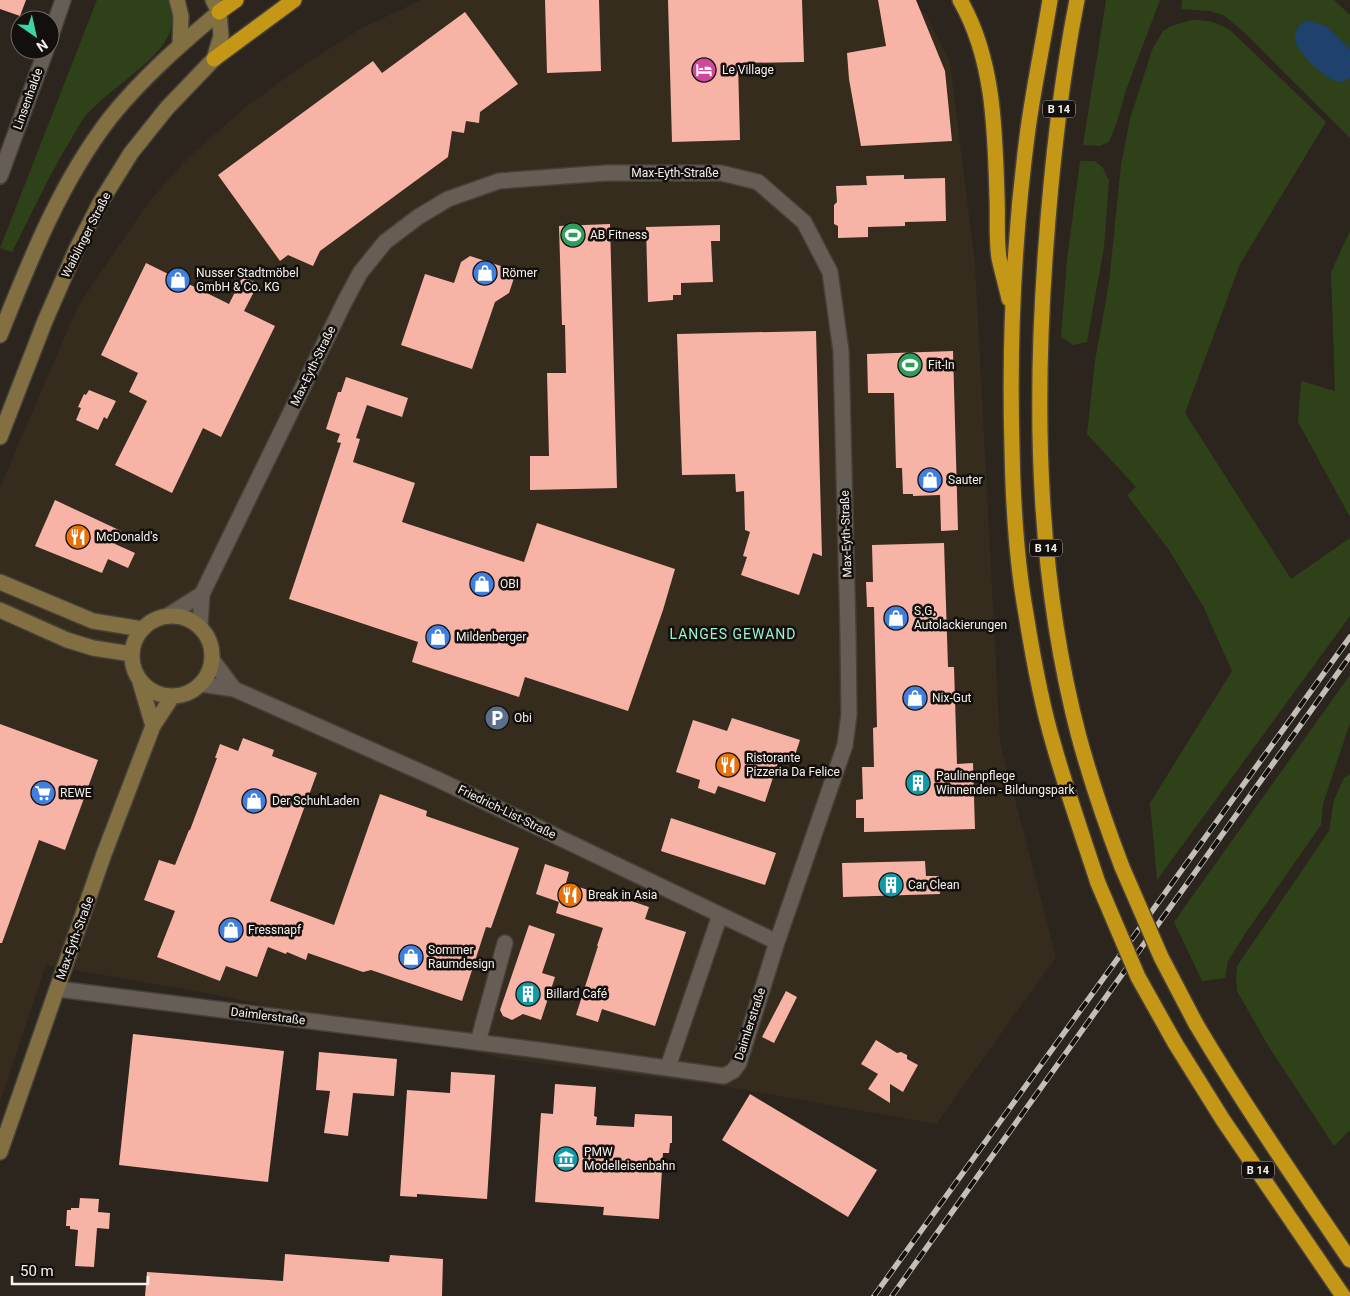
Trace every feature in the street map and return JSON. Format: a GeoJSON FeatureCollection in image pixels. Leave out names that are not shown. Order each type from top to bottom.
{"type":"FeatureCollection","features":[{"type":"Feature","properties":{"kind":"highway"},"geometry":{"type":"LineString","coordinates":[[216,6],[236,0]]}},
{"type":"Feature","properties":{"kind":"highway"},"geometry":{"type":"LineString","coordinates":[[214,59],[294,0]]}},
{"type":"Feature","properties":{"kind":"highway"},"geometry":{"type":"LineString","coordinates":[[960,0],[969,17],[982,52],[990,86],[997,175],[999,257],[1012,313]]}},
{"type":"Feature","properties":{"kind":"highway","name":"B 14"},"geometry":{"type":"LineString","coordinates":[[1050,0],[1028,129],[1012,313],[1011,408],[1017,545],[1025,611],[1037,675],[1053,744],[1098,883],[1138,977],[1175,1043],[1224,1120],[1343,1296]]}},
{"type":"Feature","properties":{"kind":"highway","name":"B 14"},"geometry":{"type":"LineString","coordinates":[[1077,0],[1056,132],[1041,312],[1041,479],[1045,542],[1064,669],[1079,737],[1102,813],[1122,867],[1161,957],[1196,1024],[1264,1134],[1350,1260]]}},
{"type":"Feature","properties":{"kind":"main road"},"geometry":{"type":"LineString","coordinates":[[177,0],[181,16],[180,45]]}},
{"type":"Feature","properties":{"kind":"main road"},"geometry":{"type":"LineString","coordinates":[[0,335],[30,259],[60,198],[81,161],[110,119],[146,78],[216,6]]}},
{"type":"Feature","properties":{"kind":"main road"},"geometry":{"type":"LineString","coordinates":[[214,59],[221,36],[216,6]]}},
{"type":"Feature","properties":{"kind":"main road","name":"Waiblinger Straße"},"geometry":{"type":"LineString","coordinates":[[0,437],[45,322],[72,259],[100,203],[131,153],[168,108],[214,59]]}},
{"type":"Feature","properties":{"kind":"main road"},"geometry":{"type":"LineString","coordinates":[[0,571],[16,589]]}},
{"type":"Feature","properties":{"kind":"main road"},"geometry":{"type":"LineString","coordinates":[[0,582],[93,621],[142,629]]}},
{"type":"Feature","properties":{"kind":"main road"},"geometry":{"type":"LineString","coordinates":[[0,610],[67,640],[93,648],[132,654]]}},
{"type":"Feature","properties":{"kind":"main road"},"geometry":{"type":"LineString","coordinates":[[153,726],[140,680],[133,668],[132,654],[135,641],[142,629],[152,620],[167,616],[182,616],[192,620],[200,627]]}},
{"type":"Feature","properties":{"kind":"main road","name":"Friedrich-List-Straße"},"geometry":{"type":"LineString","coordinates":[[200,627],[209,638],[213,661]]}},
{"type":"Feature","properties":{"kind":"main road"},"geometry":{"type":"LineString","coordinates":[[140,680],[151,691],[159,695],[181,696],[191,692],[201,684],[209,674],[213,661]]}},
{"type":"Feature","properties":{"kind":"main road","name":"Max-Eyth-Straße"},"geometry":{"type":"LineString","coordinates":[[0,1152],[104,854],[153,726],[172,697]]}},
{"type":"Feature","properties":{"kind":"street","name":"Linsenhalde"},"geometry":{"type":"LineString","coordinates":[[0,176],[42,60]]}},
{"type":"Feature","properties":{"kind":"street","name":"Max-Eyth-Straße"},"geometry":{"type":"LineString","coordinates":[[200,627],[202,594],[344,303],[360,273],[385,242],[418,217],[448,199],[499,181],[606,173],[695,172],[721,173],[758,182],[804,222],[830,272],[841,351],[848,595],[849,714],[845,745],[777,942]]}},
{"type":"Feature","properties":{"kind":"street"},"geometry":{"type":"LineString","coordinates":[[167,616],[202,594]]}},
{"type":"Feature","properties":{"kind":"street","name":"Friedrich-List-Straße"},"geometry":{"type":"LineString","coordinates":[[213,661],[234,689]]}},
{"type":"Feature","properties":{"kind":"street","name":"Friedrich-List-Straße"},"geometry":{"type":"LineString","coordinates":[[201,684],[234,689],[440,780],[777,942]]}},
{"type":"Feature","properties":{"kind":"street"},"geometry":{"type":"LineString","coordinates":[[668,1067],[720,916]]}},
{"type":"Feature","properties":{"kind":"street","name":"Daimlerstraße"},"geometry":{"type":"LineString","coordinates":[[58,989],[478,1042],[724,1076],[733,1071],[739,1063],[777,942]]}},
{"type":"Feature","properties":{"kind":"street"},"geometry":{"type":"LineString","coordinates":[[478,1042],[505,943]]}},
{"type":"Feature","properties":{"kind":"shaded area"},"geometry":{"type":"Polygon","coordinates":[[[421,0],[908,0],[926,14],[950,62],[975,264],[1000,742],[1056,957],[936,1124],[728,1087],[506,1059],[212,994],[46,965],[0,1102],[0,487],[79,304],[151,199],[189,157],[242,110],[295,71],[360,29],[421,0]]]}},
{"type":"Feature","properties":{"kind":"green space"},"geometry":{"type":"Polygon","coordinates":[[[97,0],[170,0],[173,12],[171,30],[162,46],[144,65],[104,97],[86,115],[54,168],[12,252],[0,248],[97,0]]]}},
{"type":"Feature","properties":{"kind":"green space"},"geometry":{"type":"Polygon","coordinates":[[[1106,0],[1160,0],[1126,90],[1109,142],[1099,146],[1083,145],[1106,0]]]}},
{"type":"Feature","properties":{"kind":"green space"},"geometry":{"type":"Polygon","coordinates":[[[1182,0],[1334,0],[1350,15],[1350,49],[1326,26],[1307,21],[1296,30],[1345,81],[1350,78],[1350,138],[1246,34],[1225,16],[1210,11],[1181,9],[1182,0]]]}},
{"type":"Feature","properties":{"kind":"green space"},"geometry":{"type":"Polygon","coordinates":[[[1192,20],[1213,22],[1231,31],[1326,122],[1240,264],[1185,413],[1291,579],[1350,538],[1350,616],[1157,880],[1150,803],[1232,671],[1203,606],[1169,550],[1127,495],[1136,487],[1087,434],[1095,361],[1109,283],[1121,165],[1130,119],[1152,50],[1163,31],[1171,26],[1192,20]]]}},
{"type":"Feature","properties":{"kind":"green space"},"geometry":{"type":"Polygon","coordinates":[[[1080,161],[1095,161],[1103,168],[1109,181],[1104,247],[1087,342],[1073,345],[1061,337],[1067,260],[1080,161]]]}},
{"type":"Feature","properties":{"kind":"green space"},"geometry":{"type":"Polygon","coordinates":[[[1350,231],[1350,517],[1298,422],[1301,381],[1335,391],[1331,272],[1350,231]]]}},
{"type":"Feature","properties":{"kind":"green space"},"geometry":{"type":"Polygon","coordinates":[[[1350,675],[1350,723],[1323,804],[1321,825],[1228,961],[1225,978],[1202,981],[1174,922],[1350,675]]]}},
{"type":"Feature","properties":{"kind":"green space"},"geometry":{"type":"Polygon","coordinates":[[[1350,774],[1350,1130],[1334,1146],[1269,1047],[1237,991],[1236,977],[1237,966],[1329,831],[1334,800],[1344,778],[1350,774]]]}},
{"type":"Feature","properties":{"kind":"water"},"geometry":{"type":"Polygon","coordinates":[[[1306,20],[1326,26],[1350,49],[1350,78],[1339,82],[1327,77],[1312,65],[1300,51],[1296,44],[1295,33],[1306,20]]]}},
{"type":"Feature","properties":{"kind":"building"},"geometry":{"type":"Polygon","coordinates":[[[0,0],[26,0],[22,10],[10,10],[10,12],[0,9],[0,0]]]}},
{"type":"Feature","properties":{"kind":"building"},"geometry":{"type":"Polygon","coordinates":[[[545,0],[599,0],[601,71],[547,73],[545,0]]]}},
{"type":"Feature","properties":{"kind":"building","name":"Le Village"},"geometry":{"type":"Polygon","coordinates":[[[668,0],[802,0],[804,62],[738,63],[740,140],[672,142],[668,0]]]}},
{"type":"Feature","properties":{"kind":"building"},"geometry":{"type":"Polygon","coordinates":[[[878,0],[916,0],[945,71],[952,141],[861,146],[849,79],[847,53],[886,46],[878,0]]]}},
{"type":"Feature","properties":{"kind":"building"},"geometry":{"type":"Polygon","coordinates":[[[465,12],[518,84],[480,112],[479,123],[466,121],[464,133],[452,131],[448,157],[320,251],[313,266],[288,255],[280,261],[218,175],[373,61],[382,73],[465,12]]]}},
{"type":"Feature","properties":{"kind":"building"},"geometry":{"type":"Polygon","coordinates":[[[904,175],[904,179],[945,178],[946,221],[905,222],[905,226],[868,227],[868,237],[838,238],[838,226],[834,224],[834,205],[837,202],[836,186],[867,185],[866,176],[904,175]]]}},
{"type":"Feature","properties":{"kind":"building"},"geometry":{"type":"Polygon","coordinates":[[[610,224],[617,488],[530,490],[530,456],[549,456],[547,373],[566,373],[565,325],[562,325],[559,226],[610,224]]]}},
{"type":"Feature","properties":{"kind":"building"},"geometry":{"type":"Polygon","coordinates":[[[720,225],[720,241],[711,241],[713,282],[681,283],[681,295],[673,295],[673,300],[648,302],[646,227],[720,225]]]}},
{"type":"Feature","properties":{"kind":"building"},"geometry":{"type":"Polygon","coordinates":[[[470,256],[510,269],[514,278],[509,293],[495,302],[472,369],[401,345],[425,274],[454,283],[461,262],[470,256]]]}},
{"type":"Feature","properties":{"kind":"building"},"geometry":{"type":"Polygon","coordinates":[[[146,263],[229,304],[243,276],[258,284],[244,311],[275,326],[221,437],[203,428],[172,493],[115,465],[147,401],[129,392],[138,373],[101,355],[146,263]]]}},
{"type":"Feature","properties":{"kind":"building"},"geometry":{"type":"Polygon","coordinates":[[[816,331],[822,556],[813,553],[799,595],[741,575],[747,557],[743,556],[750,532],[745,530],[744,491],[736,492],[735,474],[682,475],[677,334],[816,331]]]}},
{"type":"Feature","properties":{"kind":"building"},"geometry":{"type":"Polygon","coordinates":[[[953,351],[958,530],[941,531],[940,495],[913,496],[913,494],[903,494],[902,468],[896,468],[894,393],[868,393],[867,354],[953,351]]]}},
{"type":"Feature","properties":{"kind":"building","name":"OBI"},"geometry":{"type":"Polygon","coordinates":[[[346,377],[408,398],[402,417],[367,405],[356,438],[360,439],[353,462],[415,483],[402,522],[524,562],[537,523],[675,569],[628,711],[525,677],[519,697],[412,662],[418,642],[289,599],[341,443],[337,442],[340,434],[326,429],[338,392],[341,392],[346,377]]]}},
{"type":"Feature","properties":{"kind":"building"},"geometry":{"type":"Polygon","coordinates":[[[89,390],[116,401],[107,419],[104,417],[98,430],[76,420],[81,408],[78,407],[84,394],[86,395],[89,390]]]}},
{"type":"Feature","properties":{"kind":"building","name":"McDonald's"},"geometry":{"type":"Polygon","coordinates":[[[55,500],[121,531],[115,544],[135,553],[128,568],[108,559],[102,573],[35,546],[55,500]]]}},
{"type":"Feature","properties":{"kind":"building"},"geometry":{"type":"Polygon","coordinates":[[[944,543],[948,667],[954,667],[957,764],[973,763],[975,829],[864,832],[864,818],[856,818],[856,800],[863,799],[862,767],[874,767],[873,728],[877,727],[874,607],[867,607],[866,582],[873,582],[872,545],[944,543]]]}},
{"type":"Feature","properties":{"kind":"building","name":"Ristorante Pizzeria Da Felice"},"geometry":{"type":"Polygon","coordinates":[[[732,718],[800,740],[794,758],[781,753],[765,802],[718,786],[715,794],[698,788],[700,780],[676,772],[693,720],[727,731],[732,718]]]}},
{"type":"Feature","properties":{"kind":"building","name":"REWE"},"geometry":{"type":"Polygon","coordinates":[[[0,724],[98,760],[65,850],[39,840],[2,943],[0,943],[0,724]]]}},
{"type":"Feature","properties":{"kind":"building"},"geometry":{"type":"Polygon","coordinates":[[[243,738],[274,750],[272,756],[317,773],[270,901],[334,925],[380,794],[427,811],[426,816],[519,848],[491,928],[486,927],[462,1001],[371,970],[363,972],[308,953],[306,960],[268,947],[257,977],[226,966],[220,981],[157,957],[175,911],[144,900],[159,860],[175,865],[217,758],[215,758],[220,744],[238,751],[243,738]]]}},
{"type":"Feature","properties":{"kind":"building"},"geometry":{"type":"Polygon","coordinates":[[[671,818],[776,853],[765,885],[661,851],[671,818]]]}},
{"type":"Feature","properties":{"kind":"building","name":"Car Clean"},"geometry":{"type":"Polygon","coordinates":[[[925,861],[926,876],[939,876],[940,894],[843,897],[842,863],[925,861]]]}},
{"type":"Feature","properties":{"kind":"building"},"geometry":{"type":"Polygon","coordinates":[[[545,864],[569,872],[566,883],[604,895],[605,892],[649,907],[645,919],[686,932],[655,1026],[602,1009],[598,1022],[576,1015],[603,928],[556,913],[559,902],[536,894],[545,864]]]}},
{"type":"Feature","properties":{"kind":"building","name":"Billard Café"},"geometry":{"type":"Polygon","coordinates":[[[529,925],[555,934],[542,973],[555,977],[541,1020],[523,1014],[512,1020],[503,1016],[500,1010],[529,925]]]}},
{"type":"Feature","properties":{"kind":"building"},"geometry":{"type":"Polygon","coordinates":[[[786,991],[797,997],[774,1043],[762,1037],[786,991]]]}},
{"type":"Feature","properties":{"kind":"building"},"geometry":{"type":"Polygon","coordinates":[[[133,1034],[284,1051],[268,1182],[119,1165],[133,1034]]]}},
{"type":"Feature","properties":{"kind":"building"},"geometry":{"type":"Polygon","coordinates":[[[876,1040],[897,1053],[901,1052],[907,1055],[907,1059],[918,1065],[903,1092],[890,1084],[890,1103],[868,1089],[878,1074],[861,1064],[876,1040]]]}},
{"type":"Feature","properties":{"kind":"building"},"geometry":{"type":"Polygon","coordinates":[[[319,1052],[397,1059],[394,1096],[353,1093],[348,1136],[324,1133],[330,1091],[316,1090],[319,1052]]]}},
{"type":"Feature","properties":{"kind":"building"},"geometry":{"type":"Polygon","coordinates":[[[451,1072],[495,1075],[487,1199],[417,1194],[417,1197],[400,1196],[407,1090],[450,1093],[451,1072]]]}},
{"type":"Feature","properties":{"kind":"building"},"geometry":{"type":"Polygon","coordinates":[[[555,1084],[596,1087],[594,1116],[597,1117],[596,1125],[634,1127],[635,1114],[672,1116],[672,1143],[670,1143],[669,1153],[663,1153],[659,1219],[603,1215],[604,1207],[535,1202],[541,1113],[553,1114],[555,1084]]]}},
{"type":"Feature","properties":{"kind":"building"},"geometry":{"type":"Polygon","coordinates":[[[750,1094],[877,1170],[848,1217],[722,1140],[750,1094]]]}},
{"type":"Feature","properties":{"kind":"building"},"geometry":{"type":"Polygon","coordinates":[[[80,1198],[99,1199],[98,1212],[110,1213],[109,1229],[97,1228],[94,1267],[75,1266],[78,1230],[70,1229],[70,1226],[66,1226],[67,1210],[79,1208],[80,1198]]]}},
{"type":"Feature","properties":{"kind":"building"},"geometry":{"type":"Polygon","coordinates":[[[285,1254],[389,1262],[390,1255],[443,1259],[442,1296],[145,1296],[147,1272],[283,1281],[285,1254]]]}},
{"type":"Feature","properties":{"kind":"railway"},"geometry":{"type":"LineString","coordinates":[[874,1296],[1350,637]]}},
{"type":"Feature","properties":{"kind":"railway"},"geometry":{"type":"LineString","coordinates":[[892,1296],[1350,656]]}},
{"type":"Feature","properties":{"kind":"place","name":"Le Village"},"geometry":{"type":"Point","coordinates":[704,70]}},
{"type":"Feature","properties":{"kind":"place","name":"AB Fitness"},"geometry":{"type":"Point","coordinates":[573,235]}},
{"type":"Feature","properties":{"kind":"place","name":"Römer"},"geometry":{"type":"Point","coordinates":[485,273]}},
{"type":"Feature","properties":{"kind":"place","name":"Nusser Stadtmöbel GmbH & Co. KG"},"geometry":{"type":"Point","coordinates":[178,280]}},
{"type":"Feature","properties":{"kind":"place","name":"Fit-In"},"geometry":{"type":"Point","coordinates":[910,365]}},
{"type":"Feature","properties":{"kind":"place","name":"Sauter"},"geometry":{"type":"Point","coordinates":[930,480]}},
{"type":"Feature","properties":{"kind":"place","name":"McDonald's"},"geometry":{"type":"Point","coordinates":[78,537]}},
{"type":"Feature","properties":{"kind":"place","name":"OBI"},"geometry":{"type":"Point","coordinates":[482,584]}},
{"type":"Feature","properties":{"kind":"place","name":"S.G. Autolackierungen"},"geometry":{"type":"Point","coordinates":[896,618]}},
{"type":"Feature","properties":{"kind":"place","name":"Mildenberger"},"geometry":{"type":"Point","coordinates":[438,637]}},
{"type":"Feature","properties":{"kind":"place","name":"Nix-Gut"},"geometry":{"type":"Point","coordinates":[915,698]}},
{"type":"Feature","properties":{"kind":"place","name":"Obi"},"geometry":{"type":"Point","coordinates":[497,718]}},
{"type":"Feature","properties":{"kind":"place","name":"Ristorante Pizzeria Da Felice"},"geometry":{"type":"Point","coordinates":[728,765]}},
{"type":"Feature","properties":{"kind":"place","name":"Paulinenpflege Winnenden - Bildungspark"},"geometry":{"type":"Point","coordinates":[918,783]}},
{"type":"Feature","properties":{"kind":"place","name":"REWE"},"geometry":{"type":"Point","coordinates":[43,793]}},
{"type":"Feature","properties":{"kind":"place","name":"Der SchuhLaden"},"geometry":{"type":"Point","coordinates":[254,801]}},
{"type":"Feature","properties":{"kind":"place","name":"Car Clean"},"geometry":{"type":"Point","coordinates":[891,885]}},
{"type":"Feature","properties":{"kind":"place","name":"Break in Asia"},"geometry":{"type":"Point","coordinates":[570,895]}},
{"type":"Feature","properties":{"kind":"place","name":"Fressnapf"},"geometry":{"type":"Point","coordinates":[231,930]}},
{"type":"Feature","properties":{"kind":"place","name":"Sommer Raumdesign"},"geometry":{"type":"Point","coordinates":[411,957]}},
{"type":"Feature","properties":{"kind":"place","name":"Billard Café"},"geometry":{"type":"Point","coordinates":[528,994]}},
{"type":"Feature","properties":{"kind":"place","name":"PMW Modelleisenbahn"},"geometry":{"type":"Point","coordinates":[566,1159]}},
{"type":"Feature","properties":{"kind":"district","name":"LANGES GEWAND"},"geometry":{"type":"Point","coordinates":[733,634]}}]}
